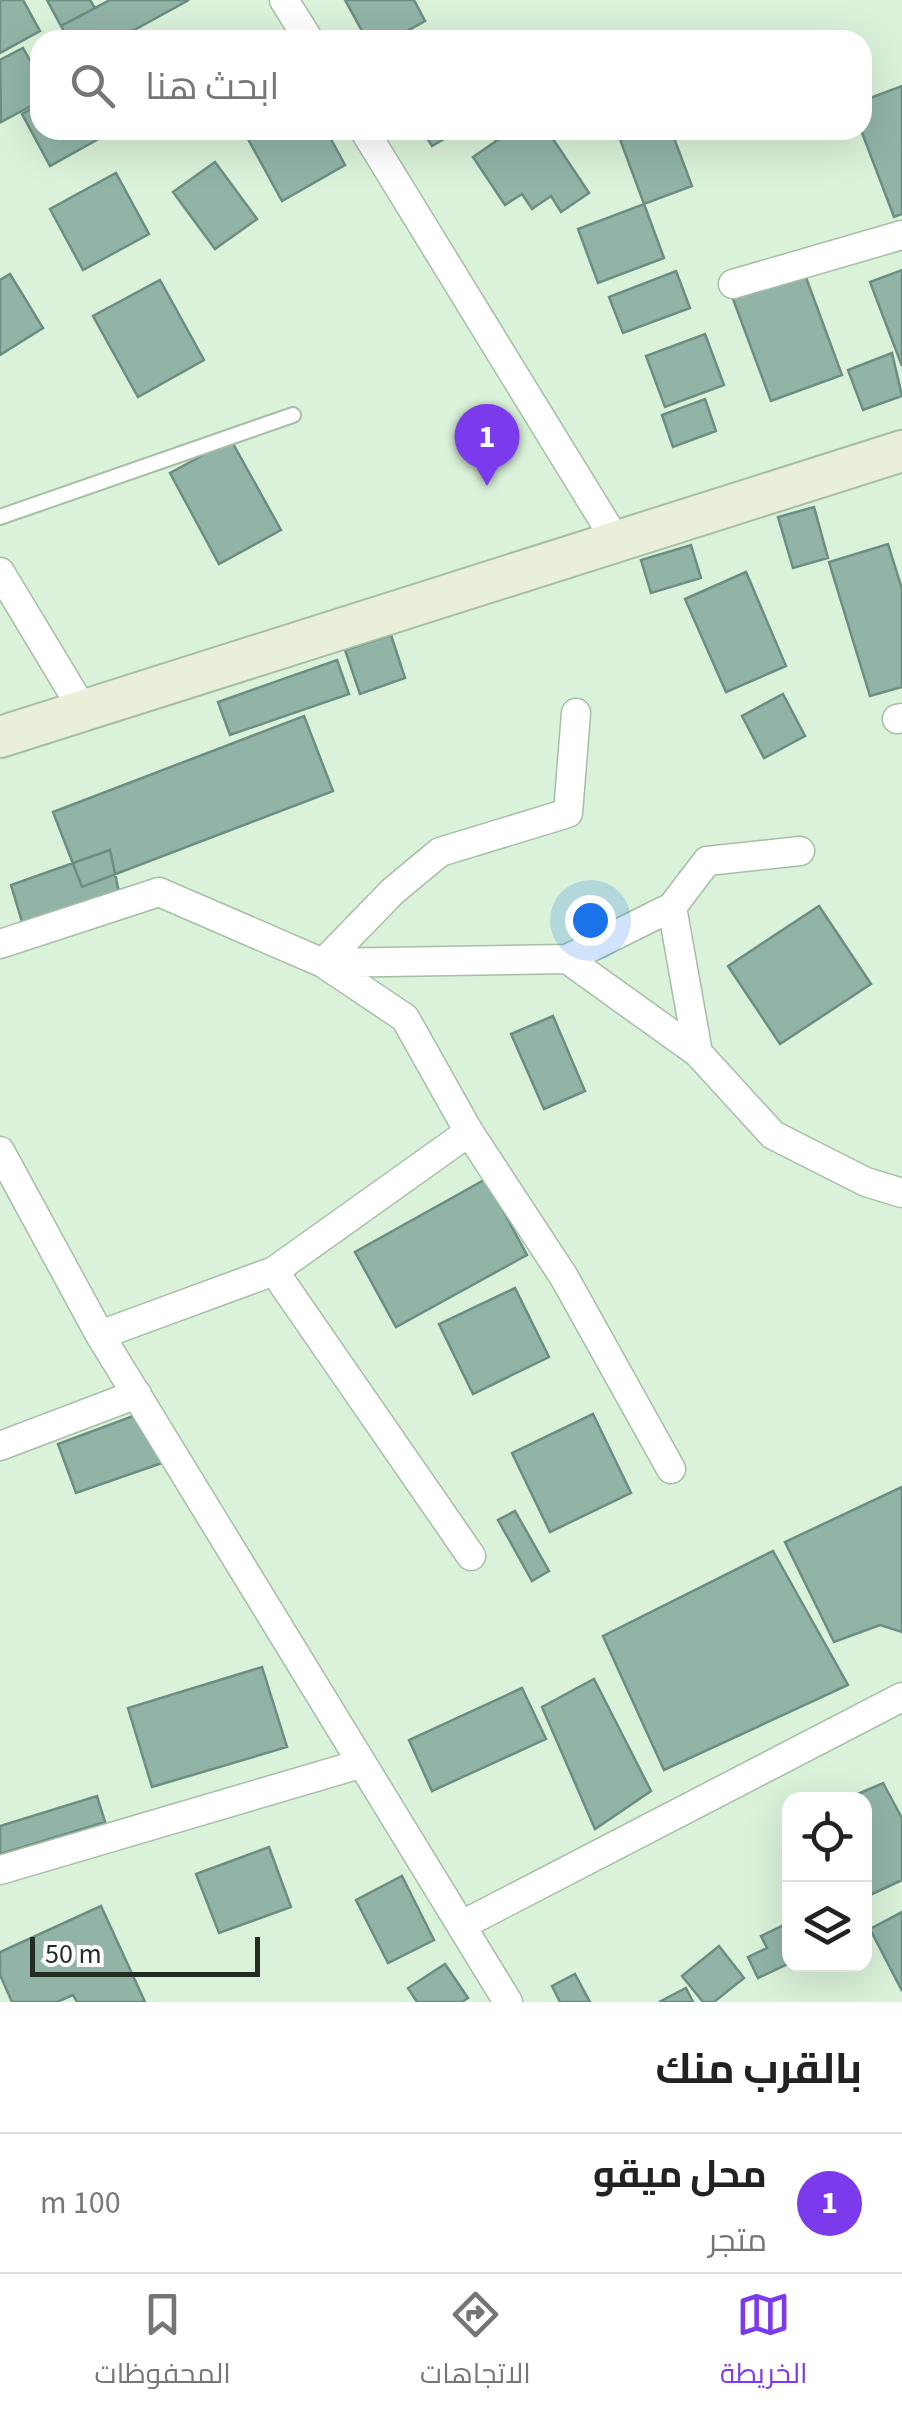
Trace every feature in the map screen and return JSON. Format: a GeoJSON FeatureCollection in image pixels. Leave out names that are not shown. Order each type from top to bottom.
{"type":"FeatureCollection","features":[{"type":"Feature","properties":{"kind":"main road"},"geometry":{"type":"LineString","coordinates":[[0,737],[85,713],[615,538],[902,450]]}},
{"type":"Feature","properties":{"kind":"street"},"geometry":{"type":"LineString","coordinates":[[284,0],[303,30]]}},
{"type":"Feature","properties":{"kind":"street"},"geometry":{"type":"LineString","coordinates":[[370,140],[615,538]]}},
{"type":"Feature","properties":{"kind":"street"},"geometry":{"type":"LineString","coordinates":[[732,284],[902,235]]}},
{"type":"Feature","properties":{"kind":"street"},"geometry":{"type":"LineString","coordinates":[[0,572],[85,713]]}},
{"type":"Feature","properties":{"kind":"street"},"geometry":{"type":"LineString","coordinates":[[323,963],[393,891],[440,852],[568,813],[576,713]]}},
{"type":"Feature","properties":{"kind":"street"},"geometry":{"type":"LineString","coordinates":[[323,963],[567,959],[672,907],[706,861],[800,851]]}},
{"type":"Feature","properties":{"kind":"street"},"geometry":{"type":"LineString","coordinates":[[0,944],[159,892],[323,963],[405,1018],[469,1132],[564,1277],[671,1470]]}},
{"type":"Feature","properties":{"kind":"street"},"geometry":{"type":"LineString","coordinates":[[672,907],[698,1053]]}},
{"type":"Feature","properties":{"kind":"street"},"geometry":{"type":"LineString","coordinates":[[567,959],[698,1053],[773,1135],[866,1182],[902,1193]]}},
{"type":"Feature","properties":{"kind":"street"},"geometry":{"type":"LineString","coordinates":[[100,1334],[274,1270],[469,1132]]}},
{"type":"Feature","properties":{"kind":"street"},"geometry":{"type":"LineString","coordinates":[[1,1154],[100,1334],[508,2002]]}},
{"type":"Feature","properties":{"kind":"street"},"geometry":{"type":"LineString","coordinates":[[274,1270],[470,1556]]}},
{"type":"Feature","properties":{"kind":"street"},"geometry":{"type":"LineString","coordinates":[[0,1446],[137,1394]]}},
{"type":"Feature","properties":{"kind":"street"},"geometry":{"type":"LineString","coordinates":[[462,1925],[902,1697]]}},
{"type":"Feature","properties":{"kind":"street"},"geometry":{"type":"LineString","coordinates":[[0,1870],[360,1764]]}},
{"type":"Feature","properties":{"kind":"lane"},"geometry":{"type":"LineString","coordinates":[[0,517],[293,416]]}},
{"type":"Feature","properties":{"kind":"building"},"geometry":{"type":"Polygon","coordinates":[[[0,0],[23,0],[39,30],[30,30],[30,36],[0,53],[0,0]]]}},
{"type":"Feature","properties":{"kind":"building"},"geometry":{"type":"Polygon","coordinates":[[[47,0],[90,0],[95,8],[61,26],[47,0]]]}},
{"type":"Feature","properties":{"kind":"building"},"geometry":{"type":"Polygon","coordinates":[[[110,0],[189,0],[134,30],[63,30],[61,26],[110,0]]]}},
{"type":"Feature","properties":{"kind":"building"},"geometry":{"type":"Polygon","coordinates":[[[345,0],[414,0],[425,21],[409,30],[362,30],[345,0]]]}},
{"type":"Feature","properties":{"kind":"building"},"geometry":{"type":"Polygon","coordinates":[[[23,48],[30,60],[30,106],[1,122],[0,60],[23,48]]]}},
{"type":"Feature","properties":{"kind":"building"},"geometry":{"type":"Polygon","coordinates":[[[902,86],[902,214],[894,217],[865,140],[872,140],[872,97],[902,86]]]}},
{"type":"Feature","properties":{"kind":"building"},"geometry":{"type":"Polygon","coordinates":[[[30,110],[30,129],[22,114],[30,110]]]}},
{"type":"Feature","properties":{"kind":"building"},"geometry":{"type":"Polygon","coordinates":[[[36,140],[97,140],[50,166],[36,140]]]}},
{"type":"Feature","properties":{"kind":"building"},"geometry":{"type":"Polygon","coordinates":[[[248,140],[331,140],[345,165],[282,201],[248,140]]]}},
{"type":"Feature","properties":{"kind":"building"},"geometry":{"type":"Polygon","coordinates":[[[498,140],[554,140],[589,193],[561,212],[551,196],[532,209],[522,194],[505,205],[473,157],[498,140]]]}},
{"type":"Feature","properties":{"kind":"building"},"geometry":{"type":"Polygon","coordinates":[[[620,140],[675,140],[692,186],[644,204],[620,140]]]}},
{"type":"Feature","properties":{"kind":"building"},"geometry":{"type":"Polygon","coordinates":[[[215,162],[257,219],[215,249],[173,192],[215,162]]]}},
{"type":"Feature","properties":{"kind":"building"},"geometry":{"type":"Polygon","coordinates":[[[116,173],[149,234],[83,270],[50,209],[116,173]]]}},
{"type":"Feature","properties":{"kind":"building"},"geometry":{"type":"Polygon","coordinates":[[[644,204],[664,258],[598,283],[578,229],[644,204]]]}},
{"type":"Feature","properties":{"kind":"building"},"geometry":{"type":"Polygon","coordinates":[[[902,270],[902,366],[870,282],[902,270]]]}},
{"type":"Feature","properties":{"kind":"building"},"geometry":{"type":"Polygon","coordinates":[[[676,271],[690,308],[623,333],[609,297],[676,271]]]}},
{"type":"Feature","properties":{"kind":"building"},"geometry":{"type":"Polygon","coordinates":[[[804,272],[842,375],[771,401],[733,299],[804,272]]]}},
{"type":"Feature","properties":{"kind":"building"},"geometry":{"type":"Polygon","coordinates":[[[10,274],[43,328],[0,355],[0,280],[10,274]]]}},
{"type":"Feature","properties":{"kind":"building"},"geometry":{"type":"Polygon","coordinates":[[[160,280],[204,360],[138,397],[93,316],[160,280]]]}},
{"type":"Feature","properties":{"kind":"building"},"geometry":{"type":"Polygon","coordinates":[[[705,334],[724,385],[665,407],[646,356],[705,334]]]}},
{"type":"Feature","properties":{"kind":"building"},"geometry":{"type":"Polygon","coordinates":[[[892,353],[902,396],[863,410],[848,370],[892,353]]]}},
{"type":"Feature","properties":{"kind":"building"},"geometry":{"type":"Polygon","coordinates":[[[705,399],[716,431],[673,447],[662,415],[705,399]]]}},
{"type":"Feature","properties":{"kind":"building"},"geometry":{"type":"Polygon","coordinates":[[[231,440],[281,530],[219,564],[170,473],[231,440]]]}},
{"type":"Feature","properties":{"kind":"building"},"geometry":{"type":"Polygon","coordinates":[[[814,507],[828,558],[793,568],[778,517],[814,507]]]}},
{"type":"Feature","properties":{"kind":"building"},"geometry":{"type":"Polygon","coordinates":[[[888,544],[902,589],[902,687],[870,696],[829,562],[888,544]]]}},
{"type":"Feature","properties":{"kind":"building"},"geometry":{"type":"Polygon","coordinates":[[[691,545],[701,578],[651,593],[641,560],[691,545]]]}},
{"type":"Feature","properties":{"kind":"building"},"geometry":{"type":"Polygon","coordinates":[[[746,572],[786,666],[726,692],[685,599],[746,572]]]}},
{"type":"Feature","properties":{"kind":"building"},"geometry":{"type":"Polygon","coordinates":[[[391,635],[405,678],[360,694],[345,650],[391,635]]]}},
{"type":"Feature","properties":{"kind":"building"},"geometry":{"type":"Polygon","coordinates":[[[337,660],[349,694],[230,735],[218,702],[337,660]]]}},
{"type":"Feature","properties":{"kind":"building"},"geometry":{"type":"Polygon","coordinates":[[[783,694],[805,736],[764,758],[742,716],[783,694]]]}},
{"type":"Feature","properties":{"kind":"building"},"geometry":{"type":"Polygon","coordinates":[[[304,716],[333,791],[82,887],[53,812],[304,716]]]}},
{"type":"Feature","properties":{"kind":"building"},"geometry":{"type":"Polygon","coordinates":[[[110,850],[121,902],[25,932],[11,885],[110,850]]]}},
{"type":"Feature","properties":{"kind":"building"},"geometry":{"type":"Polygon","coordinates":[[[819,906],[871,984],[780,1044],[728,966],[819,906]]]}},
{"type":"Feature","properties":{"kind":"building"},"geometry":{"type":"Polygon","coordinates":[[[553,1016],[585,1091],[544,1109],[511,1034],[553,1016]]]}},
{"type":"Feature","properties":{"kind":"building"},"geometry":{"type":"Polygon","coordinates":[[[486,1179],[527,1255],[396,1327],[355,1252],[486,1179]]]}},
{"type":"Feature","properties":{"kind":"building"},"geometry":{"type":"Polygon","coordinates":[[[515,1288],[549,1357],[473,1394],[439,1324],[515,1288]]]}},
{"type":"Feature","properties":{"kind":"building"},"geometry":{"type":"Polygon","coordinates":[[[593,1414],[631,1493],[550,1532],[512,1453],[593,1414]]]}},
{"type":"Feature","properties":{"kind":"building"},"geometry":{"type":"Polygon","coordinates":[[[133,1416],[162,1463],[76,1493],[58,1444],[133,1416]]]}},
{"type":"Feature","properties":{"kind":"building"},"geometry":{"type":"Polygon","coordinates":[[[902,1487],[902,1632],[880,1625],[834,1642],[785,1542],[902,1487]]]}},
{"type":"Feature","properties":{"kind":"building"},"geometry":{"type":"Polygon","coordinates":[[[515,1511],[549,1571],[532,1581],[498,1520],[515,1511]]]}},
{"type":"Feature","properties":{"kind":"building"},"geometry":{"type":"Polygon","coordinates":[[[773,1551],[848,1685],[664,1770],[603,1636],[773,1551]]]}},
{"type":"Feature","properties":{"kind":"building"},"geometry":{"type":"Polygon","coordinates":[[[262,1667],[287,1747],[152,1787],[128,1708],[262,1667]]]}},
{"type":"Feature","properties":{"kind":"building"},"geometry":{"type":"Polygon","coordinates":[[[594,1679],[651,1791],[595,1829],[542,1707],[594,1679]]]}},
{"type":"Feature","properties":{"kind":"building"},"geometry":{"type":"Polygon","coordinates":[[[522,1688],[546,1739],[432,1791],[409,1740],[522,1688]]]}},
{"type":"Feature","properties":{"kind":"building"},"geometry":{"type":"Polygon","coordinates":[[[883,1783],[902,1818],[902,1880],[872,1894],[872,1792],[862,1792],[883,1783]]]}},
{"type":"Feature","properties":{"kind":"building"},"geometry":{"type":"Polygon","coordinates":[[[97,1796],[105,1822],[0,1854],[0,1826],[97,1796]]]}},
{"type":"Feature","properties":{"kind":"building"},"geometry":{"type":"Polygon","coordinates":[[[269,1847],[291,1907],[219,1933],[196,1874],[269,1847]]]}},
{"type":"Feature","properties":{"kind":"building"},"geometry":{"type":"Polygon","coordinates":[[[402,1876],[434,1940],[388,1963],[356,1900],[402,1876]]]}},
{"type":"Feature","properties":{"kind":"building"},"geometry":{"type":"Polygon","coordinates":[[[101,1906],[145,2002],[77,2002],[73,1995],[57,2002],[12,2002],[0,1975],[0,1952],[101,1906]]]}},
{"type":"Feature","properties":{"kind":"building"},"geometry":{"type":"Polygon","coordinates":[[[902,1912],[902,1991],[872,1933],[872,1928],[902,1912]]]}},
{"type":"Feature","properties":{"kind":"building"},"geometry":{"type":"Polygon","coordinates":[[[782,1926],[782,1967],[758,1978],[748,1957],[767,1948],[761,1936],[782,1926]]]}},
{"type":"Feature","properties":{"kind":"building"},"geometry":{"type":"Polygon","coordinates":[[[719,1946],[744,1978],[714,2002],[703,2002],[682,1976],[719,1946]]]}},
{"type":"Feature","properties":{"kind":"building"},"geometry":{"type":"Polygon","coordinates":[[[445,1964],[468,1998],[462,2002],[417,2002],[408,1988],[445,1964]]]}},
{"type":"Feature","properties":{"kind":"building"},"geometry":{"type":"Polygon","coordinates":[[[575,1974],[590,2002],[560,2002],[552,1986],[575,1974]]]}},
{"type":"Feature","properties":{"kind":"building"},"geometry":{"type":"Polygon","coordinates":[[[686,1988],[693,2002],[659,2002],[686,1988]]]}},
{"type":"Feature","properties":{"kind":"place","name":"محل ميقو"},"geometry":{"type":"Point","coordinates":[487,486]}}]}
